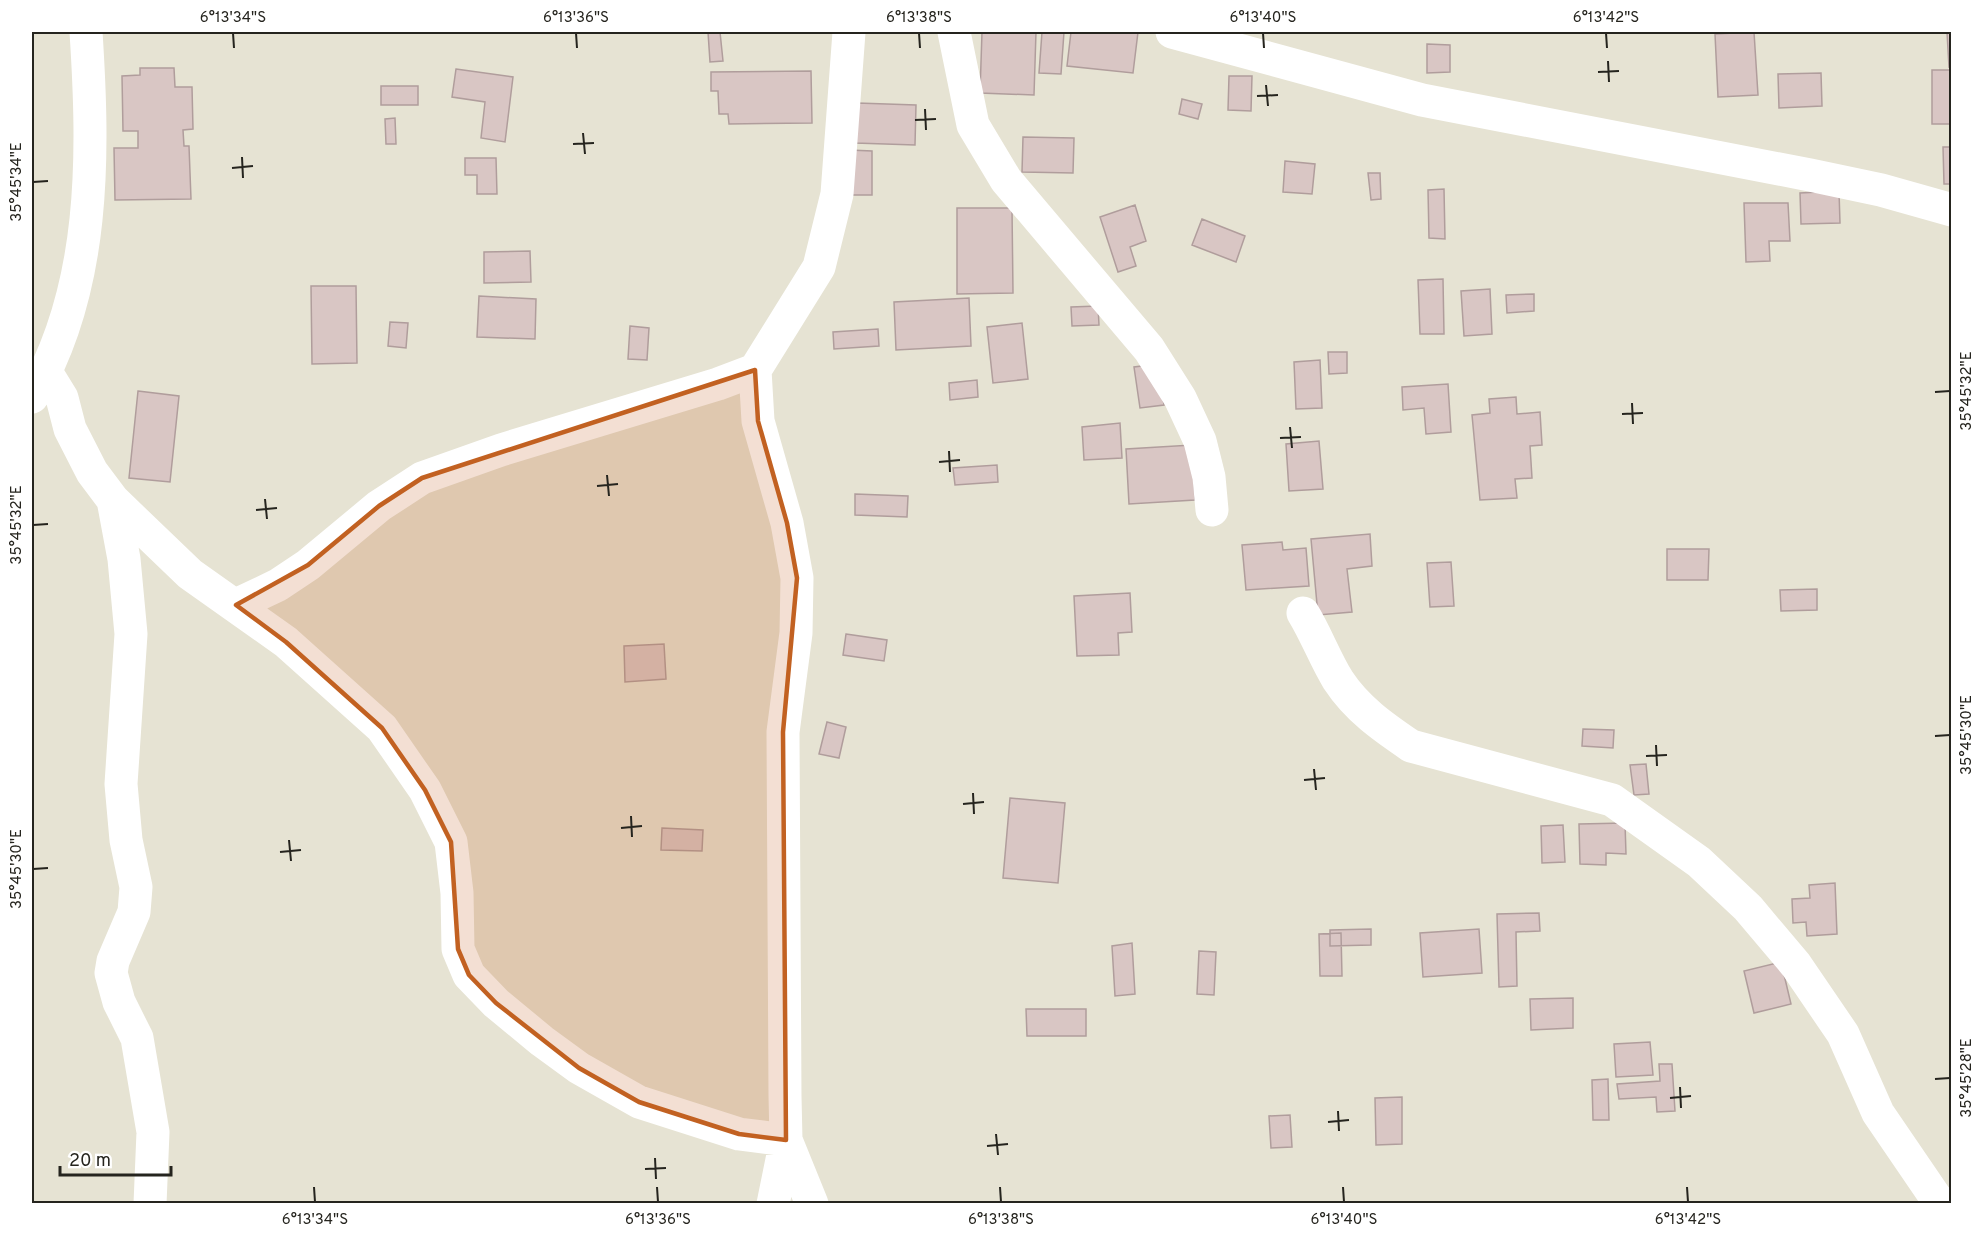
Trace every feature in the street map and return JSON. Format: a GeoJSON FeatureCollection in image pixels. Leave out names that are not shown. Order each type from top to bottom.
{"type":"FeatureCollection","features":[{"type":"Feature","properties":{"kind":"street"},"geometry":{"type":"LineString","coordinates":[[86,32],[90,129],[83,247],[75,293],[39,385],[62,398],[70,429],[92,472],[113,500],[190,574],[286,642],[382,728],[425,790],[451,842],[457,893],[458,949],[469,975],[496,1003],[579,1068],[639,1102],[739,1134],[786,1140]]}},
{"type":"Feature","properties":{"kind":"street"},"geometry":{"type":"LineString","coordinates":[[773,1203],[786,1140],[783,753],[796,633],[797,578],[787,523],[758,421],[755,370],[819,267],[837,194],[849,32]]}},
{"type":"Feature","properties":{"kind":"street"},"geometry":{"type":"LineString","coordinates":[[954,32],[973,125],[1006,180],[1149,349],[1180,398],[1200,441],[1209,477],[1212,510]]}},
{"type":"Feature","properties":{"kind":"street"},"geometry":{"type":"LineString","coordinates":[[1172,32],[1422,100],[1810,175],[1881,190],[1952,210]]}},
{"type":"Feature","properties":{"kind":"street"},"geometry":{"type":"LineString","coordinates":[[236,605],[278,585],[308,565],[379,506],[422,478],[501,450],[718,384],[755,370]]}},
{"type":"Feature","properties":{"kind":"street"},"geometry":{"type":"LineString","coordinates":[[113,500],[124,559],[131,634],[121,784],[126,840],[136,887],[134,912],[111,973],[119,1002],[137,1038],[153,1132],[150,1203]]}},
{"type":"Feature","properties":{"kind":"street"},"geometry":{"type":"LineString","coordinates":[[1303,613],[1337,678],[1356,704],[1382,727],[1411,746],[1612,800],[1699,862],[1748,908],[1796,965],[1843,1034],[1878,1113],[1938,1202]]}},
{"type":"Feature","properties":{"kind":"street"},"geometry":{"type":"LineString","coordinates":[[786,1140],[812,1203]]}},
{"type":"Feature","properties":{"kind":"highlighted area"},"geometry":{"type":"Polygon","coordinates":[[[755,370],[758,421],[787,523],[797,578],[783,732],[786,1140],[739,1134],[639,1102],[579,1068],[496,1003],[469,975],[458,949],[451,842],[425,790],[382,728],[286,642],[236,605],[308,565],[379,506],[422,478],[755,370]]]}},
{"type":"Feature","properties":{"kind":"building"},"geometry":{"type":"Polygon","coordinates":[[[708,32],[720,32],[723,61],[710,62],[708,32]]]}},
{"type":"Feature","properties":{"kind":"building"},"geometry":{"type":"Polygon","coordinates":[[[982,32],[1036,32],[1034,95],[980,93],[982,32]]]}},
{"type":"Feature","properties":{"kind":"building"},"geometry":{"type":"Polygon","coordinates":[[[1042,32],[1064,32],[1061,74],[1039,73],[1042,32]]]}},
{"type":"Feature","properties":{"kind":"building"},"geometry":{"type":"Polygon","coordinates":[[[1071,32],[1138,32],[1133,73],[1067,66],[1071,32]]]}},
{"type":"Feature","properties":{"kind":"building"},"geometry":{"type":"Polygon","coordinates":[[[1754,32],[1758,95],[1718,97],[1715,34],[1754,32]]]}},
{"type":"Feature","properties":{"kind":"building"},"geometry":{"type":"Polygon","coordinates":[[[1947,32],[1952,32],[1952,66],[1949,67],[1947,32]]]}},
{"type":"Feature","properties":{"kind":"building"},"geometry":{"type":"Polygon","coordinates":[[[1427,44],[1450,45],[1450,72],[1427,73],[1427,44]]]}},
{"type":"Feature","properties":{"kind":"building"},"geometry":{"type":"Polygon","coordinates":[[[140,68],[174,68],[175,87],[192,87],[193,129],[183,130],[184,146],[189,146],[191,199],[115,200],[114,148],[138,148],[138,131],[123,131],[122,76],[140,75],[140,68]]]}},
{"type":"Feature","properties":{"kind":"building"},"geometry":{"type":"Polygon","coordinates":[[[456,69],[513,77],[505,142],[481,138],[485,102],[452,97],[456,69]]]}},
{"type":"Feature","properties":{"kind":"building"},"geometry":{"type":"Polygon","coordinates":[[[1932,70],[1952,70],[1952,124],[1932,124],[1932,70]]]}},
{"type":"Feature","properties":{"kind":"building"},"geometry":{"type":"Polygon","coordinates":[[[811,71],[812,123],[729,124],[728,114],[719,114],[718,91],[711,91],[711,72],[811,71]]]}},
{"type":"Feature","properties":{"kind":"building"},"geometry":{"type":"Polygon","coordinates":[[[1821,73],[1822,106],[1779,108],[1778,74],[1821,73]]]}},
{"type":"Feature","properties":{"kind":"building"},"geometry":{"type":"Polygon","coordinates":[[[1229,76],[1252,76],[1251,111],[1228,110],[1229,76]]]}},
{"type":"Feature","properties":{"kind":"building"},"geometry":{"type":"Polygon","coordinates":[[[381,86],[418,86],[418,105],[381,105],[381,86]]]}},
{"type":"Feature","properties":{"kind":"building"},"geometry":{"type":"Polygon","coordinates":[[[1182,99],[1202,104],[1198,119],[1179,114],[1182,99]]]}},
{"type":"Feature","properties":{"kind":"building"},"geometry":{"type":"Polygon","coordinates":[[[857,103],[916,105],[915,145],[855,143],[857,103]]]}},
{"type":"Feature","properties":{"kind":"building"},"geometry":{"type":"Polygon","coordinates":[[[395,118],[396,144],[386,144],[385,119],[395,118]]]}},
{"type":"Feature","properties":{"kind":"building"},"geometry":{"type":"Polygon","coordinates":[[[1023,137],[1074,138],[1073,173],[1022,172],[1023,137]]]}},
{"type":"Feature","properties":{"kind":"building"},"geometry":{"type":"Polygon","coordinates":[[[1943,147],[1952,147],[1952,184],[1944,184],[1943,147]]]}},
{"type":"Feature","properties":{"kind":"building"},"geometry":{"type":"Polygon","coordinates":[[[849,150],[872,151],[872,195],[848,195],[849,150]]]}},
{"type":"Feature","properties":{"kind":"building"},"geometry":{"type":"Polygon","coordinates":[[[465,158],[496,158],[497,194],[477,194],[477,175],[465,175],[465,158]]]}},
{"type":"Feature","properties":{"kind":"building"},"geometry":{"type":"Polygon","coordinates":[[[1285,161],[1315,164],[1312,194],[1283,192],[1285,161]]]}},
{"type":"Feature","properties":{"kind":"building"},"geometry":{"type":"Polygon","coordinates":[[[1368,173],[1380,173],[1381,199],[1371,200],[1368,173]]]}},
{"type":"Feature","properties":{"kind":"building"},"geometry":{"type":"Polygon","coordinates":[[[1444,189],[1445,239],[1429,238],[1428,190],[1444,189]]]}},
{"type":"Feature","properties":{"kind":"building"},"geometry":{"type":"Polygon","coordinates":[[[1839,191],[1840,223],[1801,224],[1800,193],[1839,191]]]}},
{"type":"Feature","properties":{"kind":"building"},"geometry":{"type":"Polygon","coordinates":[[[1744,203],[1788,203],[1790,241],[1769,241],[1770,261],[1746,262],[1744,203]]]}},
{"type":"Feature","properties":{"kind":"building"},"geometry":{"type":"Polygon","coordinates":[[[1135,205],[1146,241],[1130,247],[1136,266],[1118,272],[1100,217],[1135,205]]]}},
{"type":"Feature","properties":{"kind":"building"},"geometry":{"type":"Polygon","coordinates":[[[957,208],[1012,208],[1013,293],[957,294],[957,208]]]}},
{"type":"Feature","properties":{"kind":"building"},"geometry":{"type":"Polygon","coordinates":[[[1202,219],[1245,236],[1236,262],[1192,245],[1202,219]]]}},
{"type":"Feature","properties":{"kind":"building"},"geometry":{"type":"Polygon","coordinates":[[[530,251],[531,282],[484,283],[484,252],[530,251]]]}},
{"type":"Feature","properties":{"kind":"building"},"geometry":{"type":"Polygon","coordinates":[[[1443,279],[1444,334],[1420,334],[1418,280],[1443,279]]]}},
{"type":"Feature","properties":{"kind":"building"},"geometry":{"type":"Polygon","coordinates":[[[311,286],[356,286],[357,363],[312,364],[311,286]]]}},
{"type":"Feature","properties":{"kind":"building"},"geometry":{"type":"Polygon","coordinates":[[[1490,289],[1492,334],[1464,336],[1461,291],[1490,289]]]}},
{"type":"Feature","properties":{"kind":"building"},"geometry":{"type":"Polygon","coordinates":[[[1534,294],[1534,311],[1507,313],[1506,295],[1534,294]]]}},
{"type":"Feature","properties":{"kind":"building"},"geometry":{"type":"Polygon","coordinates":[[[479,296],[536,299],[535,339],[477,337],[479,296]]]}},
{"type":"Feature","properties":{"kind":"building"},"geometry":{"type":"Polygon","coordinates":[[[969,298],[971,346],[896,350],[894,302],[969,298]]]}},
{"type":"Feature","properties":{"kind":"building"},"geometry":{"type":"Polygon","coordinates":[[[1098,306],[1099,325],[1072,326],[1071,307],[1098,306]]]}},
{"type":"Feature","properties":{"kind":"building"},"geometry":{"type":"Polygon","coordinates":[[[390,322],[408,323],[406,348],[388,346],[390,322]]]}},
{"type":"Feature","properties":{"kind":"building"},"geometry":{"type":"Polygon","coordinates":[[[1022,323],[1028,379],[993,383],[987,327],[1022,323]]]}},
{"type":"Feature","properties":{"kind":"building"},"geometry":{"type":"Polygon","coordinates":[[[630,326],[649,328],[647,360],[628,359],[630,326]]]}},
{"type":"Feature","properties":{"kind":"building"},"geometry":{"type":"Polygon","coordinates":[[[878,329],[879,346],[834,349],[833,332],[878,329]]]}},
{"type":"Feature","properties":{"kind":"building"},"geometry":{"type":"Polygon","coordinates":[[[1328,352],[1347,352],[1347,373],[1329,374],[1328,352]]]}},
{"type":"Feature","properties":{"kind":"building"},"geometry":{"type":"Polygon","coordinates":[[[1320,360],[1322,408],[1296,409],[1294,362],[1320,360]]]}},
{"type":"Feature","properties":{"kind":"building"},"geometry":{"type":"Polygon","coordinates":[[[1158,364],[1164,405],[1140,408],[1134,367],[1158,364]]]}},
{"type":"Feature","properties":{"kind":"building"},"geometry":{"type":"Polygon","coordinates":[[[977,380],[978,397],[950,400],[949,383],[977,380]]]}},
{"type":"Feature","properties":{"kind":"building"},"geometry":{"type":"Polygon","coordinates":[[[1448,384],[1451,432],[1426,434],[1424,408],[1403,410],[1402,387],[1448,384]]]}},
{"type":"Feature","properties":{"kind":"building"},"geometry":{"type":"Polygon","coordinates":[[[138,391],[179,396],[170,482],[129,478],[138,391]]]}},
{"type":"Feature","properties":{"kind":"building"},"geometry":{"type":"Polygon","coordinates":[[[1516,397],[1517,414],[1540,412],[1542,445],[1530,446],[1532,478],[1515,479],[1517,498],[1480,500],[1472,415],[1490,413],[1489,399],[1516,397]]]}},
{"type":"Feature","properties":{"kind":"building"},"geometry":{"type":"Polygon","coordinates":[[[1120,423],[1122,458],[1084,460],[1082,427],[1120,423]]]}},
{"type":"Feature","properties":{"kind":"building"},"geometry":{"type":"Polygon","coordinates":[[[1319,441],[1323,489],[1289,491],[1286,444],[1319,441]]]}},
{"type":"Feature","properties":{"kind":"building"},"geometry":{"type":"Polygon","coordinates":[[[1192,445],[1195,500],[1129,504],[1126,449],[1192,445]]]}},
{"type":"Feature","properties":{"kind":"building"},"geometry":{"type":"Polygon","coordinates":[[[997,465],[998,482],[955,485],[953,468],[997,465]]]}},
{"type":"Feature","properties":{"kind":"building"},"geometry":{"type":"Polygon","coordinates":[[[855,494],[908,496],[907,517],[855,515],[855,494]]]}},
{"type":"Feature","properties":{"kind":"building"},"geometry":{"type":"Polygon","coordinates":[[[1370,534],[1372,566],[1347,569],[1352,612],[1318,615],[1311,539],[1370,534]]]}},
{"type":"Feature","properties":{"kind":"building"},"geometry":{"type":"Polygon","coordinates":[[[1282,542],[1283,550],[1306,548],[1309,586],[1246,590],[1242,545],[1282,542]]]}},
{"type":"Feature","properties":{"kind":"building"},"geometry":{"type":"Polygon","coordinates":[[[1667,549],[1709,549],[1708,580],[1667,580],[1667,549]]]}},
{"type":"Feature","properties":{"kind":"building"},"geometry":{"type":"Polygon","coordinates":[[[1451,562],[1454,606],[1430,607],[1427,563],[1451,562]]]}},
{"type":"Feature","properties":{"kind":"building"},"geometry":{"type":"Polygon","coordinates":[[[1817,589],[1817,610],[1781,611],[1780,590],[1817,589]]]}},
{"type":"Feature","properties":{"kind":"building"},"geometry":{"type":"Polygon","coordinates":[[[1130,593],[1132,632],[1118,633],[1119,655],[1077,656],[1074,596],[1130,593]]]}},
{"type":"Feature","properties":{"kind":"building"},"geometry":{"type":"Polygon","coordinates":[[[846,634],[887,640],[884,661],[843,655],[846,634]]]}},
{"type":"Feature","properties":{"kind":"building"},"geometry":{"type":"Polygon","coordinates":[[[664,644],[666,679],[625,682],[624,646],[664,644]]]}},
{"type":"Feature","properties":{"kind":"building"},"geometry":{"type":"Polygon","coordinates":[[[827,722],[846,727],[839,758],[819,754],[827,722]]]}},
{"type":"Feature","properties":{"kind":"building"},"geometry":{"type":"Polygon","coordinates":[[[1583,729],[1614,730],[1613,748],[1582,746],[1583,729]]]}},
{"type":"Feature","properties":{"kind":"building"},"geometry":{"type":"Polygon","coordinates":[[[1646,764],[1649,794],[1634,795],[1630,765],[1646,764]]]}},
{"type":"Feature","properties":{"kind":"building"},"geometry":{"type":"Polygon","coordinates":[[[1010,798],[1065,803],[1058,883],[1003,878],[1010,798]]]}},
{"type":"Feature","properties":{"kind":"building"},"geometry":{"type":"Polygon","coordinates":[[[1625,823],[1626,854],[1606,853],[1606,865],[1580,864],[1579,824],[1625,823]]]}},
{"type":"Feature","properties":{"kind":"building"},"geometry":{"type":"Polygon","coordinates":[[[1563,825],[1565,862],[1542,863],[1541,826],[1563,825]]]}},
{"type":"Feature","properties":{"kind":"building"},"geometry":{"type":"Polygon","coordinates":[[[662,828],[703,830],[702,851],[661,850],[662,828]]]}},
{"type":"Feature","properties":{"kind":"building"},"geometry":{"type":"Polygon","coordinates":[[[1835,883],[1837,934],[1807,936],[1806,922],[1793,923],[1792,899],[1810,898],[1809,885],[1835,883]]]}},
{"type":"Feature","properties":{"kind":"building"},"geometry":{"type":"Polygon","coordinates":[[[1539,913],[1540,931],[1516,932],[1517,986],[1499,987],[1497,914],[1539,913]]]}},
{"type":"Feature","properties":{"kind":"building"},"geometry":{"type":"Polygon","coordinates":[[[1371,929],[1371,945],[1330,946],[1330,930],[1371,929]]]}},
{"type":"Feature","properties":{"kind":"building"},"geometry":{"type":"Polygon","coordinates":[[[1479,929],[1482,973],[1423,977],[1420,933],[1479,929]]]}},
{"type":"Feature","properties":{"kind":"building"},"geometry":{"type":"Polygon","coordinates":[[[1341,933],[1342,976],[1320,976],[1319,934],[1341,933]]]}},
{"type":"Feature","properties":{"kind":"building"},"geometry":{"type":"Polygon","coordinates":[[[1132,943],[1135,994],[1115,996],[1112,946],[1132,943]]]}},
{"type":"Feature","properties":{"kind":"building"},"geometry":{"type":"Polygon","coordinates":[[[1199,951],[1216,952],[1214,995],[1197,994],[1199,951]]]}},
{"type":"Feature","properties":{"kind":"building"},"geometry":{"type":"Polygon","coordinates":[[[1781,962],[1791,1004],[1754,1013],[1744,971],[1781,962]]]}},
{"type":"Feature","properties":{"kind":"building"},"geometry":{"type":"Polygon","coordinates":[[[1573,998],[1573,1028],[1531,1030],[1530,999],[1573,998]]]}},
{"type":"Feature","properties":{"kind":"building"},"geometry":{"type":"Polygon","coordinates":[[[1026,1009],[1086,1009],[1086,1036],[1027,1036],[1026,1009]]]}},
{"type":"Feature","properties":{"kind":"building"},"geometry":{"type":"Polygon","coordinates":[[[1650,1042],[1653,1075],[1616,1077],[1614,1044],[1650,1042]]]}},
{"type":"Feature","properties":{"kind":"building"},"geometry":{"type":"Polygon","coordinates":[[[1659,1064],[1672,1064],[1675,1111],[1657,1112],[1656,1097],[1619,1099],[1617,1084],[1660,1081],[1659,1064]]]}},
{"type":"Feature","properties":{"kind":"building"},"geometry":{"type":"Polygon","coordinates":[[[1608,1079],[1609,1120],[1593,1120],[1592,1080],[1608,1079]]]}},
{"type":"Feature","properties":{"kind":"building"},"geometry":{"type":"Polygon","coordinates":[[[1402,1097],[1402,1144],[1376,1145],[1375,1098],[1402,1097]]]}},
{"type":"Feature","properties":{"kind":"building"},"geometry":{"type":"Polygon","coordinates":[[[1290,1115],[1292,1147],[1271,1148],[1269,1116],[1290,1115]]]}}]}
